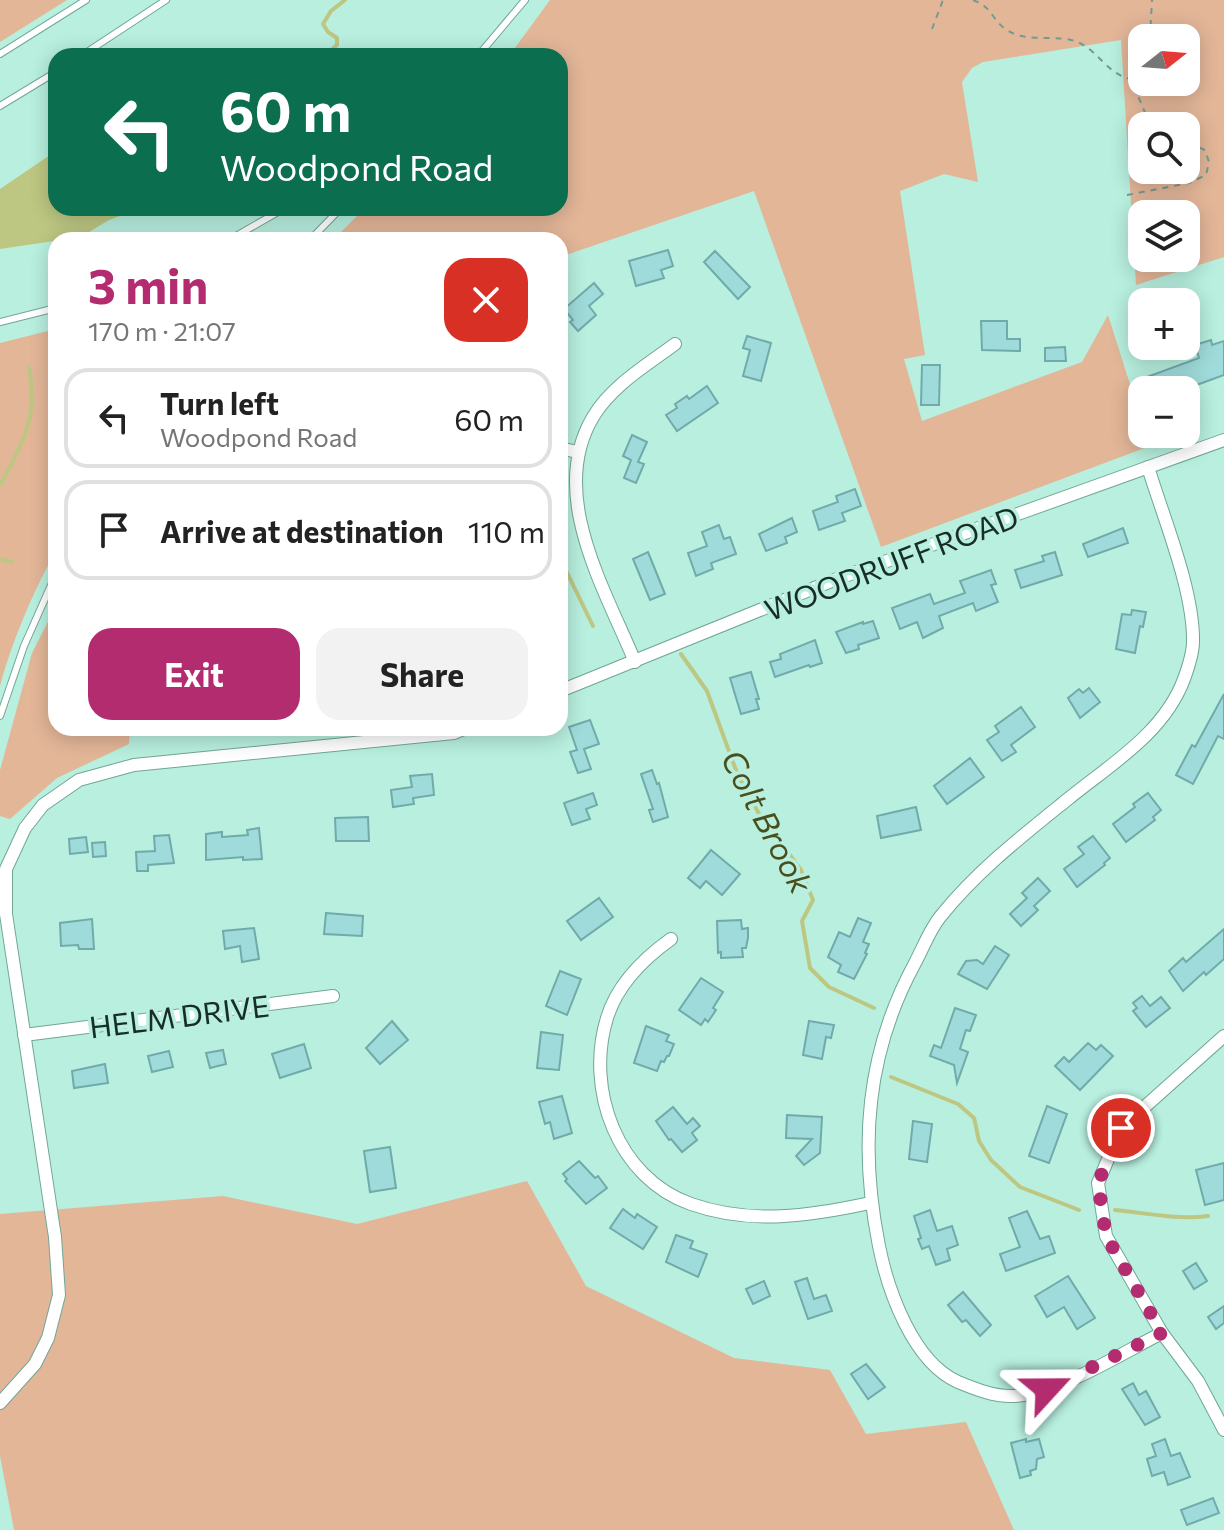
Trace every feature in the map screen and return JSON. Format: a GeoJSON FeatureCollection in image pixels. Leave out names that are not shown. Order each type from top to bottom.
{"type":"FeatureCollection","features":[{"type":"Feature","properties":{"kind":"street"},"geometry":{"type":"LineString","coordinates":[[635,662],[582,533],[575,488],[577,452],[593,415],[624,382],[675,344]]}},
{"type":"Feature","properties":{"kind":"street","name":"WOODRUFF ROAD"},"geometry":{"type":"LineString","coordinates":[[568,688],[834,580],[1224,440]]}},
{"type":"Feature","properties":{"kind":"street"},"geometry":{"type":"LineString","coordinates":[[568,450],[577,452]]}},
{"type":"Feature","properties":{"kind":"street"},"geometry":{"type":"LineString","coordinates":[[1148,467],[1191,605],[1193,645],[1183,680],[1168,713],[1145,738],[993,859],[937,921],[907,978],[883,1035],[870,1097],[867,1157],[870,1203],[884,1272],[905,1324],[923,1351],[947,1377],[978,1391],[1013,1397],[1061,1383],[1162,1333]]}},
{"type":"Feature","properties":{"kind":"street"},"geometry":{"type":"LineString","coordinates":[[0,1403],[35,1364],[48,1338],[59,1295],[55,1237],[6,914],[6,869],[25,828],[43,805],[57,794],[97,773],[134,765],[424,736]]}},
{"type":"Feature","properties":{"kind":"street"},"geometry":{"type":"LineString","coordinates":[[671,939],[646,957],[629,978],[607,1015],[599,1052],[601,1089],[611,1126],[628,1157],[651,1181],[688,1203],[734,1216],[782,1218],[870,1203]]}},
{"type":"Feature","properties":{"kind":"street","name":"HELM DRIVE"},"geometry":{"type":"LineString","coordinates":[[24,1035],[333,996]]}},
{"type":"Feature","properties":{"kind":"street"},"geometry":{"type":"LineString","coordinates":[[1224,1036],[1121,1128],[1098,1183],[1106,1236],[1162,1333],[1198,1381],[1224,1430]]}},
{"type":"Feature","properties":{"kind":"lane"},"geometry":{"type":"LineString","coordinates":[[0,54],[86,0]]}},
{"type":"Feature","properties":{"kind":"lane"},"geometry":{"type":"LineString","coordinates":[[93,48],[166,0]]}},
{"type":"Feature","properties":{"kind":"lane"},"geometry":{"type":"LineString","coordinates":[[485,48],[525,0]]}},
{"type":"Feature","properties":{"kind":"lane"},"geometry":{"type":"LineString","coordinates":[[0,106],[48,77]]}},
{"type":"Feature","properties":{"kind":"lane"},"geometry":{"type":"LineString","coordinates":[[243,232],[271,216]]}},
{"type":"Feature","properties":{"kind":"lane"},"geometry":{"type":"LineString","coordinates":[[318,232],[333,216]]}},
{"type":"Feature","properties":{"kind":"lane"},"geometry":{"type":"LineString","coordinates":[[0,322],[48,310]]}},
{"type":"Feature","properties":{"kind":"lane"},"geometry":{"type":"LineString","coordinates":[[0,716],[24,646],[48,592]]}},
{"type":"Feature","properties":{"kind":"path"},"geometry":{"type":"LineString","coordinates":[[932,29],[943,0]]}},
{"type":"Feature","properties":{"kind":"path"},"geometry":{"type":"LineString","coordinates":[[973,0],[983,3],[1003,28],[1024,38],[1071,40],[1092,48],[1118,76],[1128,78]]}},
{"type":"Feature","properties":{"kind":"path"},"geometry":{"type":"LineString","coordinates":[[1151,24],[1152,0]]}},
{"type":"Feature","properties":{"kind":"path"},"geometry":{"type":"LineString","coordinates":[[1200,148],[1205,150],[1209,162],[1206,175],[1200,178]]}},
{"type":"Feature","properties":{"kind":"path"},"geometry":{"type":"LineString","coordinates":[[1127,195],[1184,184]]}},
{"type":"Feature","properties":{"kind":"shaded area"},"geometry":{"type":"Polygon","coordinates":[[[0,0],[67,0],[0,42],[0,0]]]}},
{"type":"Feature","properties":{"kind":"shaded area"},"geometry":{"type":"Polygon","coordinates":[[[550,0],[1224,0],[1224,257],[1200,265],[1200,200],[1131,200],[1130,184],[1200,184],[1200,112],[1128,112],[1128,154],[1121,40],[983,62],[972,68],[962,82],[978,182],[944,174],[900,191],[925,355],[904,359],[922,421],[1082,362],[1108,315],[1128,378],[1128,448],[1145,448],[881,547],[754,191],[568,254],[568,232],[341,232],[357,216],[568,216],[568,48],[515,48],[550,0]]]}},
{"type":"Feature","properties":{"kind":"shaded area"},"geometry":{"type":"Polygon","coordinates":[[[48,156],[48,216],[120,216],[89,232],[48,232],[48,242],[0,249],[0,189],[48,156]]]}},
{"type":"Feature","properties":{"kind":"shaded area"},"geometry":{"type":"Polygon","coordinates":[[[1135,272],[1177,272],[1136,285],[1135,272]]]}},
{"type":"Feature","properties":{"kind":"shaded area"},"geometry":{"type":"Polygon","coordinates":[[[48,331],[48,566],[24,617],[0,686],[0,343],[48,331]]]}},
{"type":"Feature","properties":{"kind":"shaded area"},"geometry":{"type":"Polygon","coordinates":[[[48,622],[48,736],[130,736],[129,744],[57,778],[10,819],[0,816],[0,770],[32,653],[48,622]]]}},
{"type":"Feature","properties":{"kind":"shaded area"},"geometry":{"type":"Polygon","coordinates":[[[527,1181],[586,1286],[734,1358],[830,1370],[866,1434],[966,1422],[1014,1530],[14,1530],[0,1456],[0,1214],[223,1196],[357,1224],[527,1181]]]}},
{"type":"Feature","properties":{"kind":"building"},"geometry":{"type":"Polygon","coordinates":[[[668,250],[673,266],[661,270],[664,278],[636,286],[629,261],[668,250]]]}},
{"type":"Feature","properties":{"kind":"building"},"geometry":{"type":"Polygon","coordinates":[[[715,251],[750,287],[738,299],[704,262],[715,251]]]}},
{"type":"Feature","properties":{"kind":"building"},"geometry":{"type":"Polygon","coordinates":[[[594,283],[603,294],[589,306],[596,315],[578,331],[570,322],[573,320],[568,314],[568,306],[594,283]]]}},
{"type":"Feature","properties":{"kind":"building"},"geometry":{"type":"Polygon","coordinates":[[[981,321],[1007,321],[1007,339],[1020,339],[1020,351],[982,350],[981,321]]]}},
{"type":"Feature","properties":{"kind":"building"},"geometry":{"type":"Polygon","coordinates":[[[747,336],[771,343],[761,381],[743,376],[750,350],[743,348],[747,336]]]}},
{"type":"Feature","properties":{"kind":"building"},"geometry":{"type":"Polygon","coordinates":[[[1211,340],[1212,345],[1224,341],[1224,375],[1200,384],[1200,376],[1150,376],[1200,360],[1200,343],[1211,340]]]}},
{"type":"Feature","properties":{"kind":"building"},"geometry":{"type":"Polygon","coordinates":[[[1065,347],[1066,361],[1045,361],[1045,348],[1065,347]]]}},
{"type":"Feature","properties":{"kind":"building"},"geometry":{"type":"Polygon","coordinates":[[[922,365],[940,365],[939,405],[921,405],[922,365]]]}},
{"type":"Feature","properties":{"kind":"building"},"geometry":{"type":"Polygon","coordinates":[[[707,386],[718,403],[677,431],[666,415],[677,408],[675,404],[687,396],[689,399],[707,386]]]}},
{"type":"Feature","properties":{"kind":"building"},"geometry":{"type":"Polygon","coordinates":[[[632,435],[647,442],[638,462],[644,464],[636,483],[624,478],[631,460],[623,456],[632,435]]]}},
{"type":"Feature","properties":{"kind":"building"},"geometry":{"type":"Polygon","coordinates":[[[855,489],[861,506],[842,513],[845,521],[819,530],[813,511],[838,502],[836,496],[855,489]]]}},
{"type":"Feature","properties":{"kind":"building"},"geometry":{"type":"Polygon","coordinates":[[[792,518],[797,532],[785,537],[787,543],[766,551],[759,534],[792,518]]]}},
{"type":"Feature","properties":{"kind":"building"},"geometry":{"type":"Polygon","coordinates":[[[719,525],[724,539],[730,537],[736,554],[711,563],[713,569],[696,576],[688,553],[707,546],[702,532],[719,525]]]}},
{"type":"Feature","properties":{"kind":"building"},"geometry":{"type":"Polygon","coordinates":[[[1123,528],[1128,543],[1088,557],[1083,544],[1123,528]]]}},
{"type":"Feature","properties":{"kind":"building"},"geometry":{"type":"Polygon","coordinates":[[[648,552],[665,594],[650,600],[633,559],[648,552]]]}},
{"type":"Feature","properties":{"kind":"building"},"geometry":{"type":"Polygon","coordinates":[[[1055,552],[1062,575],[1021,588],[1015,570],[1044,561],[1042,556],[1055,552]]]}},
{"type":"Feature","properties":{"kind":"building"},"geometry":{"type":"Polygon","coordinates":[[[991,570],[996,584],[991,585],[998,602],[976,611],[973,603],[939,616],[943,628],[923,638],[917,622],[900,629],[892,608],[930,594],[934,604],[965,593],[960,581],[991,570]]]}},
{"type":"Feature","properties":{"kind":"building"},"geometry":{"type":"Polygon","coordinates":[[[1132,610],[1146,612],[1135,653],[1116,649],[1122,614],[1131,615],[1132,610]]]}},
{"type":"Feature","properties":{"kind":"building"},"geometry":{"type":"Polygon","coordinates":[[[873,621],[879,638],[846,653],[836,632],[873,621]]]}},
{"type":"Feature","properties":{"kind":"building"},"geometry":{"type":"Polygon","coordinates":[[[815,640],[822,663],[775,677],[770,662],[781,659],[780,654],[815,640]]]}},
{"type":"Feature","properties":{"kind":"building"},"geometry":{"type":"Polygon","coordinates":[[[751,672],[759,709],[741,714],[730,678],[751,672]]]}},
{"type":"Feature","properties":{"kind":"building"},"geometry":{"type":"Polygon","coordinates":[[[1089,688],[1100,702],[1080,718],[1068,698],[1079,689],[1083,693],[1089,688]]]}},
{"type":"Feature","properties":{"kind":"building"},"geometry":{"type":"Polygon","coordinates":[[[1224,694],[1224,739],[1218,736],[1193,784],[1176,775],[1224,694]]]}},
{"type":"Feature","properties":{"kind":"building"},"geometry":{"type":"Polygon","coordinates":[[[1021,707],[1035,727],[1011,745],[1016,752],[1002,761],[987,740],[999,732],[995,726],[1021,707]]]}},
{"type":"Feature","properties":{"kind":"building"},"geometry":{"type":"Polygon","coordinates":[[[590,720],[599,744],[584,749],[591,769],[578,773],[570,752],[577,750],[569,727],[590,720]]]}},
{"type":"Feature","properties":{"kind":"building"},"geometry":{"type":"Polygon","coordinates":[[[970,758],[984,777],[947,804],[934,786],[970,758]]]}},
{"type":"Feature","properties":{"kind":"building"},"geometry":{"type":"Polygon","coordinates":[[[652,770],[659,783],[668,817],[653,822],[649,810],[653,809],[641,774],[652,770]]]}},
{"type":"Feature","properties":{"kind":"building"},"geometry":{"type":"Polygon","coordinates":[[[432,774],[434,795],[413,798],[414,804],[393,807],[391,790],[412,787],[410,776],[432,774]]]}},
{"type":"Feature","properties":{"kind":"building"},"geometry":{"type":"Polygon","coordinates":[[[593,793],[597,805],[586,809],[590,819],[572,825],[564,803],[593,793]]]}},
{"type":"Feature","properties":{"kind":"building"},"geometry":{"type":"Polygon","coordinates":[[[1148,793],[1161,810],[1153,817],[1155,820],[1126,842],[1113,824],[1148,793]]]}},
{"type":"Feature","properties":{"kind":"building"},"geometry":{"type":"Polygon","coordinates":[[[916,807],[921,830],[881,838],[877,816],[916,807]]]}},
{"type":"Feature","properties":{"kind":"building"},"geometry":{"type":"Polygon","coordinates":[[[368,817],[369,841],[336,841],[335,818],[368,817]]]}},
{"type":"Feature","properties":{"kind":"building"},"geometry":{"type":"Polygon","coordinates":[[[259,828],[262,859],[206,860],[206,834],[222,832],[222,837],[248,835],[247,830],[259,828]]]}},
{"type":"Feature","properties":{"kind":"building"},"geometry":{"type":"Polygon","coordinates":[[[169,835],[174,863],[148,865],[148,871],[137,871],[136,852],[155,851],[154,836],[169,835]]]}},
{"type":"Feature","properties":{"kind":"building"},"geometry":{"type":"Polygon","coordinates":[[[1093,836],[1110,858],[1077,887],[1064,869],[1084,854],[1078,847],[1093,836]]]}},
{"type":"Feature","properties":{"kind":"building"},"geometry":{"type":"Polygon","coordinates":[[[86,837],[88,852],[70,854],[69,839],[86,837]]]}},
{"type":"Feature","properties":{"kind":"building"},"geometry":{"type":"Polygon","coordinates":[[[105,842],[106,856],[93,857],[92,843],[105,842]]]}},
{"type":"Feature","properties":{"kind":"building"},"geometry":{"type":"Polygon","coordinates":[[[711,850],[740,874],[722,895],[706,881],[700,888],[688,878],[711,850]]]}},
{"type":"Feature","properties":{"kind":"building"},"geometry":{"type":"Polygon","coordinates":[[[1038,878],[1050,891],[1034,906],[1038,910],[1021,926],[1010,914],[1027,898],[1022,893],[1038,878]]]}},
{"type":"Feature","properties":{"kind":"building"},"geometry":{"type":"Polygon","coordinates":[[[599,898],[613,917],[581,940],[567,921],[599,898]]]}},
{"type":"Feature","properties":{"kind":"building"},"geometry":{"type":"Polygon","coordinates":[[[326,913],[363,916],[362,936],[324,934],[326,913]]]}},
{"type":"Feature","properties":{"kind":"building"},"geometry":{"type":"Polygon","coordinates":[[[858,918],[871,923],[863,942],[869,944],[867,954],[854,979],[838,972],[841,965],[828,957],[839,932],[850,937],[858,918]]]}},
{"type":"Feature","properties":{"kind":"building"},"geometry":{"type":"Polygon","coordinates":[[[92,919],[94,949],[79,949],[78,945],[61,946],[60,923],[92,919]]]}},
{"type":"Feature","properties":{"kind":"building"},"geometry":{"type":"Polygon","coordinates":[[[741,920],[742,929],[748,928],[746,948],[742,948],[743,957],[721,958],[721,952],[718,953],[717,921],[741,920]]]}},
{"type":"Feature","properties":{"kind":"building"},"geometry":{"type":"Polygon","coordinates":[[[254,928],[259,959],[242,962],[240,946],[225,949],[223,931],[254,928]]]}},
{"type":"Feature","properties":{"kind":"building"},"geometry":{"type":"Polygon","coordinates":[[[1224,929],[1224,959],[1183,991],[1169,971],[1183,958],[1186,962],[1224,929]]]}},
{"type":"Feature","properties":{"kind":"building"},"geometry":{"type":"Polygon","coordinates":[[[995,946],[1009,955],[987,989],[958,974],[966,961],[977,960],[983,964],[995,946]]]}},
{"type":"Feature","properties":{"kind":"building"},"geometry":{"type":"Polygon","coordinates":[[[560,971],[581,979],[567,1015],[546,1006],[560,971]]]}},
{"type":"Feature","properties":{"kind":"building"},"geometry":{"type":"Polygon","coordinates":[[[701,978],[723,992],[708,1022],[705,1019],[701,1025],[679,1010],[701,978]]]}},
{"type":"Feature","properties":{"kind":"building"},"geometry":{"type":"Polygon","coordinates":[[[1142,996],[1150,1006],[1161,997],[1170,1008],[1146,1027],[1133,1011],[1137,1008],[1133,1003],[1142,996]]]}},
{"type":"Feature","properties":{"kind":"building"},"geometry":{"type":"Polygon","coordinates":[[[955,1008],[976,1015],[970,1031],[966,1030],[960,1049],[968,1052],[957,1083],[954,1065],[930,1056],[934,1045],[941,1048],[955,1008]]]}},
{"type":"Feature","properties":{"kind":"building"},"geometry":{"type":"Polygon","coordinates":[[[392,1021],[408,1040],[380,1064],[366,1048],[392,1021]]]}},
{"type":"Feature","properties":{"kind":"building"},"geometry":{"type":"Polygon","coordinates":[[[809,1021],[834,1025],[831,1038],[826,1037],[822,1059],[803,1055],[809,1021]]]}},
{"type":"Feature","properties":{"kind":"building"},"geometry":{"type":"Polygon","coordinates":[[[646,1026],[669,1035],[666,1041],[674,1044],[657,1071],[634,1063],[646,1026]]]}},
{"type":"Feature","properties":{"kind":"building"},"geometry":{"type":"Polygon","coordinates":[[[541,1032],[563,1035],[559,1070],[537,1068],[541,1032]]]}},
{"type":"Feature","properties":{"kind":"building"},"geometry":{"type":"Polygon","coordinates":[[[1088,1043],[1096,1050],[1101,1045],[1113,1056],[1080,1090],[1055,1066],[1064,1057],[1069,1062],[1088,1043]]]}},
{"type":"Feature","properties":{"kind":"building"},"geometry":{"type":"Polygon","coordinates":[[[304,1044],[311,1068],[280,1078],[272,1054],[304,1044]]]}},
{"type":"Feature","properties":{"kind":"building"},"geometry":{"type":"Polygon","coordinates":[[[223,1050],[226,1064],[210,1068],[206,1053],[223,1050]]]}},
{"type":"Feature","properties":{"kind":"building"},"geometry":{"type":"Polygon","coordinates":[[[169,1051],[173,1067],[152,1072],[148,1056],[169,1051]]]}},
{"type":"Feature","properties":{"kind":"building"},"geometry":{"type":"Polygon","coordinates":[[[105,1064],[108,1083],[74,1088],[72,1071],[105,1064]]]}},
{"type":"Feature","properties":{"kind":"building"},"geometry":{"type":"Polygon","coordinates":[[[562,1096],[572,1133],[554,1139],[550,1122],[545,1124],[539,1102],[562,1096]]]}},
{"type":"Feature","properties":{"kind":"building"},"geometry":{"type":"Polygon","coordinates":[[[1047,1106],[1067,1114],[1049,1163],[1029,1156],[1047,1106]]]}},
{"type":"Feature","properties":{"kind":"building"},"geometry":{"type":"Polygon","coordinates":[[[673,1107],[687,1124],[693,1118],[700,1126],[692,1133],[697,1140],[682,1152],[656,1121],[673,1107]]]}},
{"type":"Feature","properties":{"kind":"building"},"geometry":{"type":"Polygon","coordinates":[[[787,1115],[822,1117],[820,1153],[804,1165],[796,1156],[812,1139],[786,1138],[787,1115]]]}},
{"type":"Feature","properties":{"kind":"building"},"geometry":{"type":"Polygon","coordinates":[[[913,1121],[932,1124],[927,1162],[909,1159],[913,1121]]]}},
{"type":"Feature","properties":{"kind":"building"},"geometry":{"type":"Polygon","coordinates":[[[390,1147],[396,1188],[370,1192],[364,1151],[390,1147]]]}},
{"type":"Feature","properties":{"kind":"building"},"geometry":{"type":"Polygon","coordinates":[[[579,1161],[607,1188],[586,1204],[565,1181],[567,1179],[563,1174],[579,1161]]]}},
{"type":"Feature","properties":{"kind":"building"},"geometry":{"type":"Polygon","coordinates":[[[1224,1163],[1224,1200],[1205,1205],[1196,1170],[1224,1163]]]}},
{"type":"Feature","properties":{"kind":"building"},"geometry":{"type":"Polygon","coordinates":[[[623,1209],[657,1227],[643,1249],[610,1228],[623,1209]]]}},
{"type":"Feature","properties":{"kind":"building"},"geometry":{"type":"Polygon","coordinates":[[[930,1210],[937,1231],[952,1226],[958,1245],[947,1249],[950,1260],[936,1265],[929,1246],[922,1249],[914,1216],[930,1210]]]}},
{"type":"Feature","properties":{"kind":"building"},"geometry":{"type":"Polygon","coordinates":[[[1027,1211],[1040,1239],[1049,1236],[1055,1253],[1006,1271],[1000,1254],[1020,1247],[1009,1218],[1027,1211]]]}},
{"type":"Feature","properties":{"kind":"building"},"geometry":{"type":"Polygon","coordinates":[[[676,1235],[693,1241],[690,1248],[707,1254],[698,1277],[666,1262],[676,1235]]]}},
{"type":"Feature","properties":{"kind":"building"},"geometry":{"type":"Polygon","coordinates":[[[1196,1263],[1207,1281],[1194,1289],[1183,1271],[1196,1263]]]}},
{"type":"Feature","properties":{"kind":"building"},"geometry":{"type":"Polygon","coordinates":[[[1068,1276],[1095,1318],[1077,1329],[1064,1307],[1047,1317],[1035,1296],[1068,1276]]]}},
{"type":"Feature","properties":{"kind":"building"},"geometry":{"type":"Polygon","coordinates":[[[807,1278],[814,1299],[826,1295],[832,1311],[808,1319],[795,1282],[807,1278]]]}},
{"type":"Feature","properties":{"kind":"building"},"geometry":{"type":"Polygon","coordinates":[[[764,1281],[770,1296],[753,1304],[746,1289],[764,1281]]]}},
{"type":"Feature","properties":{"kind":"building"},"geometry":{"type":"Polygon","coordinates":[[[963,1292],[991,1325],[980,1336],[966,1320],[962,1322],[948,1305],[963,1292]]]}},
{"type":"Feature","properties":{"kind":"building"},"geometry":{"type":"Polygon","coordinates":[[[1224,1306],[1224,1323],[1216,1329],[1208,1317],[1224,1306]]]}},
{"type":"Feature","properties":{"kind":"building"},"geometry":{"type":"Polygon","coordinates":[[[866,1364],[885,1387],[868,1399],[851,1374],[866,1364]]]}},
{"type":"Feature","properties":{"kind":"building"},"geometry":{"type":"Polygon","coordinates":[[[1133,1383],[1139,1395],[1146,1391],[1160,1417],[1145,1425],[1122,1389],[1133,1383]]]}},
{"type":"Feature","properties":{"kind":"building"},"geometry":{"type":"Polygon","coordinates":[[[1026,1439],[1026,1442],[1039,1439],[1044,1457],[1037,1459],[1036,1469],[1030,1471],[1031,1475],[1020,1478],[1011,1443],[1026,1439]]]}},
{"type":"Feature","properties":{"kind":"building"},"geometry":{"type":"Polygon","coordinates":[[[1165,1439],[1171,1456],[1180,1453],[1190,1477],[1168,1485],[1164,1472],[1152,1476],[1147,1459],[1156,1456],[1152,1444],[1165,1439]]]}},
{"type":"Feature","properties":{"kind":"building"},"geometry":{"type":"Polygon","coordinates":[[[1213,1498],[1219,1513],[1187,1525],[1181,1510],[1213,1498]]]}},
{"type":"Feature","properties":{"kind":"waterway"},"geometry":{"type":"LineString","coordinates":[[334,48],[337,38],[323,24],[331,11],[345,0]]}},
{"type":"Feature","properties":{"kind":"waterway","name":"Colt Brook"},"geometry":{"type":"LineString","coordinates":[[0,485],[27,429],[32,400],[29,367]]}},
{"type":"Feature","properties":{"kind":"waterway","name":"Colt Brook"},"geometry":{"type":"LineString","coordinates":[[0,559],[12,562]]}},
{"type":"Feature","properties":{"kind":"waterway","name":"Colt Brook"},"geometry":{"type":"LineString","coordinates":[[568,574],[593,626]]}},
{"type":"Feature","properties":{"kind":"waterway","name":"Colt Brook"},"geometry":{"type":"LineString","coordinates":[[681,654],[707,691],[737,773],[758,812],[801,870],[813,900],[802,921],[810,968],[829,987],[874,1008]]}},
{"type":"Feature","properties":{"kind":"waterway","name":"Colt Brook"},"geometry":{"type":"LineString","coordinates":[[891,1077],[958,1104],[974,1118],[979,1141],[991,1160],[1020,1187],[1079,1210]]}},
{"type":"Feature","properties":{"kind":"waterway","name":"Colt Brook"},"geometry":{"type":"LineString","coordinates":[[1115,1210],[1173,1217],[1208,1216]]}},
{"type":"Feature","properties":{"kind":"route"},"geometry":{"type":"LineString","coordinates":[[1047,1389],[1162,1333],[1106,1236],[1098,1183],[1121,1128]]}}]}
